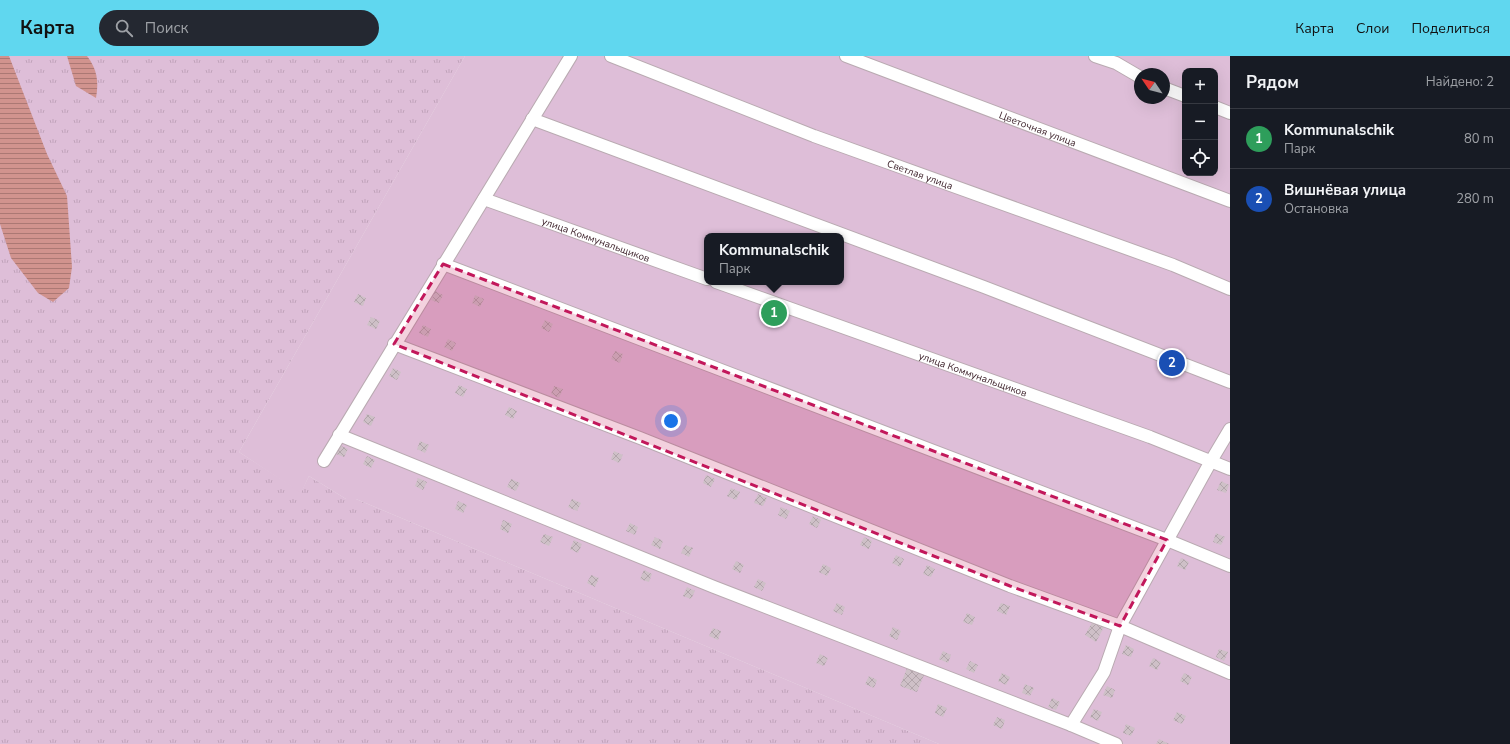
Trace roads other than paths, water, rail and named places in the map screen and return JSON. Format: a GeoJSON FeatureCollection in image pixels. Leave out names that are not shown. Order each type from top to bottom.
{"type":"FeatureCollection","features":[{"type":"Feature","properties":{"kind":"street"},"geometry":{"type":"LineString","coordinates":[[324,461],[570,56]]}},
{"type":"Feature","properties":{"kind":"street","name":"Светлая улица"},"geometry":{"type":"LineString","coordinates":[[611,56],[814,136],[1173,265],[1230,289]]}},
{"type":"Feature","properties":{"kind":"street","name":"Цветочная улица"},"geometry":{"type":"LineString","coordinates":[[846,56],[1230,201]]}},
{"type":"Feature","properties":{"kind":"street"},"geometry":{"type":"LineString","coordinates":[[1095,56],[1116,63],[1134,73]]}},
{"type":"Feature","properties":{"kind":"street"},"geometry":{"type":"LineString","coordinates":[[1170,90],[1182,95]]}},
{"type":"Feature","properties":{"kind":"street"},"geometry":{"type":"LineString","coordinates":[[1218,109],[1230,113]]}},
{"type":"Feature","properties":{"kind":"street"},"geometry":{"type":"LineString","coordinates":[[532,119],[839,233]]}},
{"type":"Feature","properties":{"kind":"street","name":"улица Коммунальщиков"},"geometry":{"type":"LineString","coordinates":[[484,199],[704,278]]}},
{"type":"Feature","properties":{"kind":"street"},"geometry":{"type":"LineString","coordinates":[[844,235],[1230,382]]}},
{"type":"Feature","properties":{"kind":"street"},"geometry":{"type":"LineString","coordinates":[[443,264],[1167,540],[1230,566]]}},
{"type":"Feature","properties":{"kind":"street","name":"улица Коммунальщиков"},"geometry":{"type":"LineString","coordinates":[[724,285],[1150,437],[1230,469]]}},
{"type":"Feature","properties":{"kind":"street"},"geometry":{"type":"LineString","coordinates":[[394,344],[647,441],[1010,586],[1120,626],[1230,673]]}},
{"type":"Feature","properties":{"kind":"street"},"geometry":{"type":"LineString","coordinates":[[1070,725],[1104,672],[1120,626],[1230,429]]}},
{"type":"Feature","properties":{"kind":"street"},"geometry":{"type":"LineString","coordinates":[[339,435],[714,587],[1116,744]]}},
{"type":"Feature","properties":{"kind":"place","name":"Kommunalschik"},"geometry":{"type":"Point","coordinates":[774,313]}},
{"type":"Feature","properties":{"kind":"place","name":"Вишнёвая улица"},"geometry":{"type":"Point","coordinates":[1172,363]}}]}
